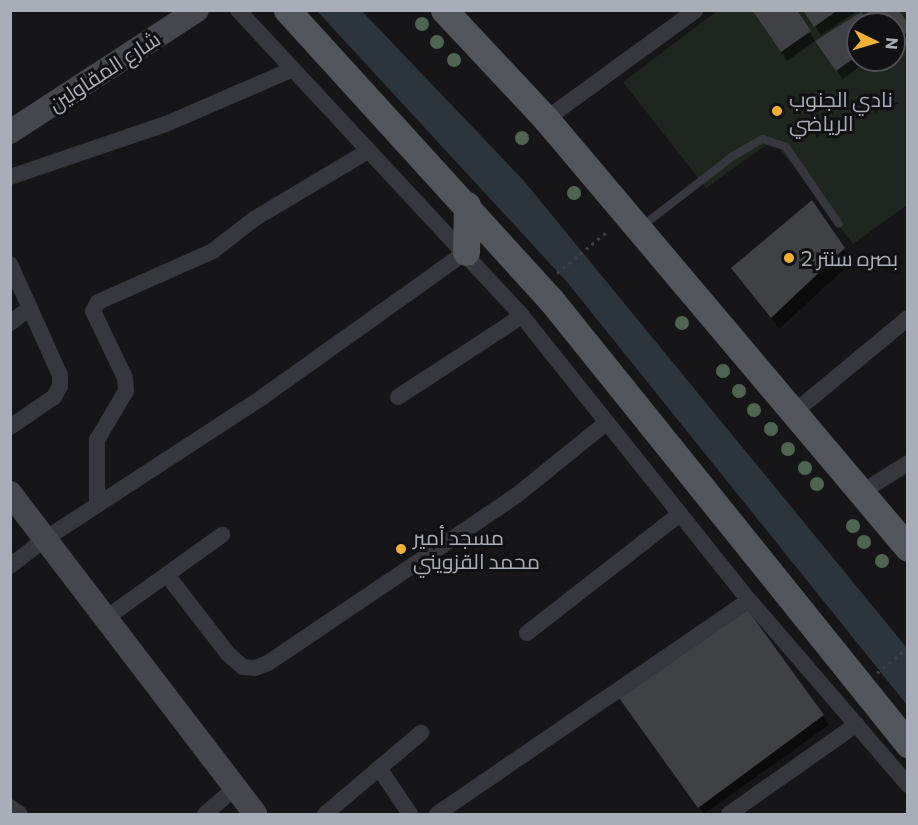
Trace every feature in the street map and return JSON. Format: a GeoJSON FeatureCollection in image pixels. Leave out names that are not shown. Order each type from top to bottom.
{"type":"FeatureCollection","features":[{"type":"Feature","properties":{"kind":"main road"},"geometry":{"type":"LineString","coordinates":[[287,10],[467,205],[551,300],[908,744]]}},
{"type":"Feature","properties":{"kind":"main road"},"geometry":{"type":"LineString","coordinates":[[453,13],[546,119],[792,414],[862,492],[908,548]]}},
{"type":"Feature","properties":{"kind":"main road"},"geometry":{"type":"LineString","coordinates":[[466,252],[467,205]]}},
{"type":"Feature","properties":{"kind":"street","name":"شارع المقاولين"},"geometry":{"type":"LineString","coordinates":[[10,132],[197,10]]}},
{"type":"Feature","properties":{"kind":"street"},"geometry":{"type":"LineString","coordinates":[[238,10],[368,152],[466,252],[522,316],[749,600],[908,785]]}},
{"type":"Feature","properties":{"kind":"street"},"geometry":{"type":"LineString","coordinates":[[546,119],[696,10]]}},
{"type":"Feature","properties":{"kind":"street"},"geometry":{"type":"LineString","coordinates":[[10,177],[166,124],[293,69]]}},
{"type":"Feature","properties":{"kind":"street"},"geometry":{"type":"LineString","coordinates":[[97,505],[97,440],[126,391],[125,378],[93,311],[98,302],[213,251],[254,219],[368,152]]}},
{"type":"Feature","properties":{"kind":"street"},"geometry":{"type":"LineString","coordinates":[[10,566],[45,538],[264,396],[466,252]]}},
{"type":"Feature","properties":{"kind":"street"},"geometry":{"type":"LineString","coordinates":[[10,264],[60,375],[60,386],[54,397],[10,427]]}},
{"type":"Feature","properties":{"kind":"street"},"geometry":{"type":"LineString","coordinates":[[10,323],[30,308]]}},
{"type":"Feature","properties":{"kind":"street"},"geometry":{"type":"LineString","coordinates":[[398,397],[522,316]]}},
{"type":"Feature","properties":{"kind":"street"},"geometry":{"type":"LineString","coordinates":[[792,414],[908,318]]}},
{"type":"Feature","properties":{"kind":"street"},"geometry":{"type":"LineString","coordinates":[[167,575],[228,654],[243,667],[255,668],[268,663],[516,495],[606,423]]}},
{"type":"Feature","properties":{"kind":"street"},"geometry":{"type":"LineString","coordinates":[[862,492],[908,463]]}},
{"type":"Feature","properties":{"kind":"street"},"geometry":{"type":"LineString","coordinates":[[10,493],[255,814]]}},
{"type":"Feature","properties":{"kind":"street"},"geometry":{"type":"LineString","coordinates":[[527,633],[680,514]]}},
{"type":"Feature","properties":{"kind":"street"},"geometry":{"type":"LineString","coordinates":[[106,618],[222,535]]}},
{"type":"Feature","properties":{"kind":"street"},"geometry":{"type":"LineString","coordinates":[[437,814],[749,600]]}},
{"type":"Feature","properties":{"kind":"street"},"geometry":{"type":"LineString","coordinates":[[729,814],[857,724]]}},
{"type":"Feature","properties":{"kind":"street"},"geometry":{"type":"LineString","coordinates":[[325,814],[421,733]]}},
{"type":"Feature","properties":{"kind":"street"},"geometry":{"type":"LineString","coordinates":[[379,768],[410,814]]}},
{"type":"Feature","properties":{"kind":"street"},"geometry":{"type":"LineString","coordinates":[[205,814],[235,788]]}},
{"type":"Feature","properties":{"kind":"street"},"geometry":{"type":"LineString","coordinates":[[10,807],[20,814]]}},
{"type":"Feature","properties":{"kind":"lane"},"geometry":{"type":"LineString","coordinates":[[638,229],[733,156],[763,139],[786,147],[839,224]]}},
{"type":"Feature","properties":{"kind":"path"},"geometry":{"type":"LineString","coordinates":[[556,273],[609,230]]}},
{"type":"Feature","properties":{"kind":"path"},"geometry":{"type":"LineString","coordinates":[[879,671],[908,647]]}},
{"type":"Feature","properties":{"kind":"shaded area"},"geometry":{"type":"Polygon","coordinates":[[[317,11],[362,11],[524,181],[907,648],[907,705],[567,282],[317,11]]]}},
{"type":"Feature","properties":{"kind":"shaded area","name":"نادي الجنوب الرياضي"},"geometry":{"type":"Polygon","coordinates":[[[717,11],[907,11],[907,205],[853,244],[773,140],[706,188],[623,82],[717,11]]]}},
{"type":"Feature","properties":{"kind":"building"},"geometry":{"type":"Polygon","coordinates":[[[752,10],[797,10],[811,31],[781,52],[752,10]]]}},
{"type":"Feature","properties":{"kind":"building"},"geometry":{"type":"Polygon","coordinates":[[[803,10],[838,10],[814,27],[803,10]]]}},
{"type":"Feature","properties":{"kind":"building"},"geometry":{"type":"Polygon","coordinates":[[[866,10],[899,10],[900,12],[867,12],[866,10]]]}},
{"type":"Feature","properties":{"kind":"building"},"geometry":{"type":"Polygon","coordinates":[[[846,21],[846,64],[836,71],[815,41],[846,21]]]}},
{"type":"Feature","properties":{"kind":"building","name":"بصره سنتر 2"},"geometry":{"type":"Polygon","coordinates":[[[812,200],[845,248],[771,318],[731,268],[812,200]]]}},
{"type":"Feature","properties":{"kind":"building"},"geometry":{"type":"Polygon","coordinates":[[[745,606],[824,715],[698,808],[619,698],[745,606]]]}},
{"type":"Feature","properties":{"kind":"place","name":"نادي الجنوب الرياضي"},"geometry":{"type":"Point","coordinates":[777,111]}},
{"type":"Feature","properties":{"kind":"place","name":"بصره سنتر 2"},"geometry":{"type":"Point","coordinates":[789,258]}},
{"type":"Feature","properties":{"kind":"place","name":"مسجد أمير محمد القزويني"},"geometry":{"type":"Point","coordinates":[401,549]}}]}
